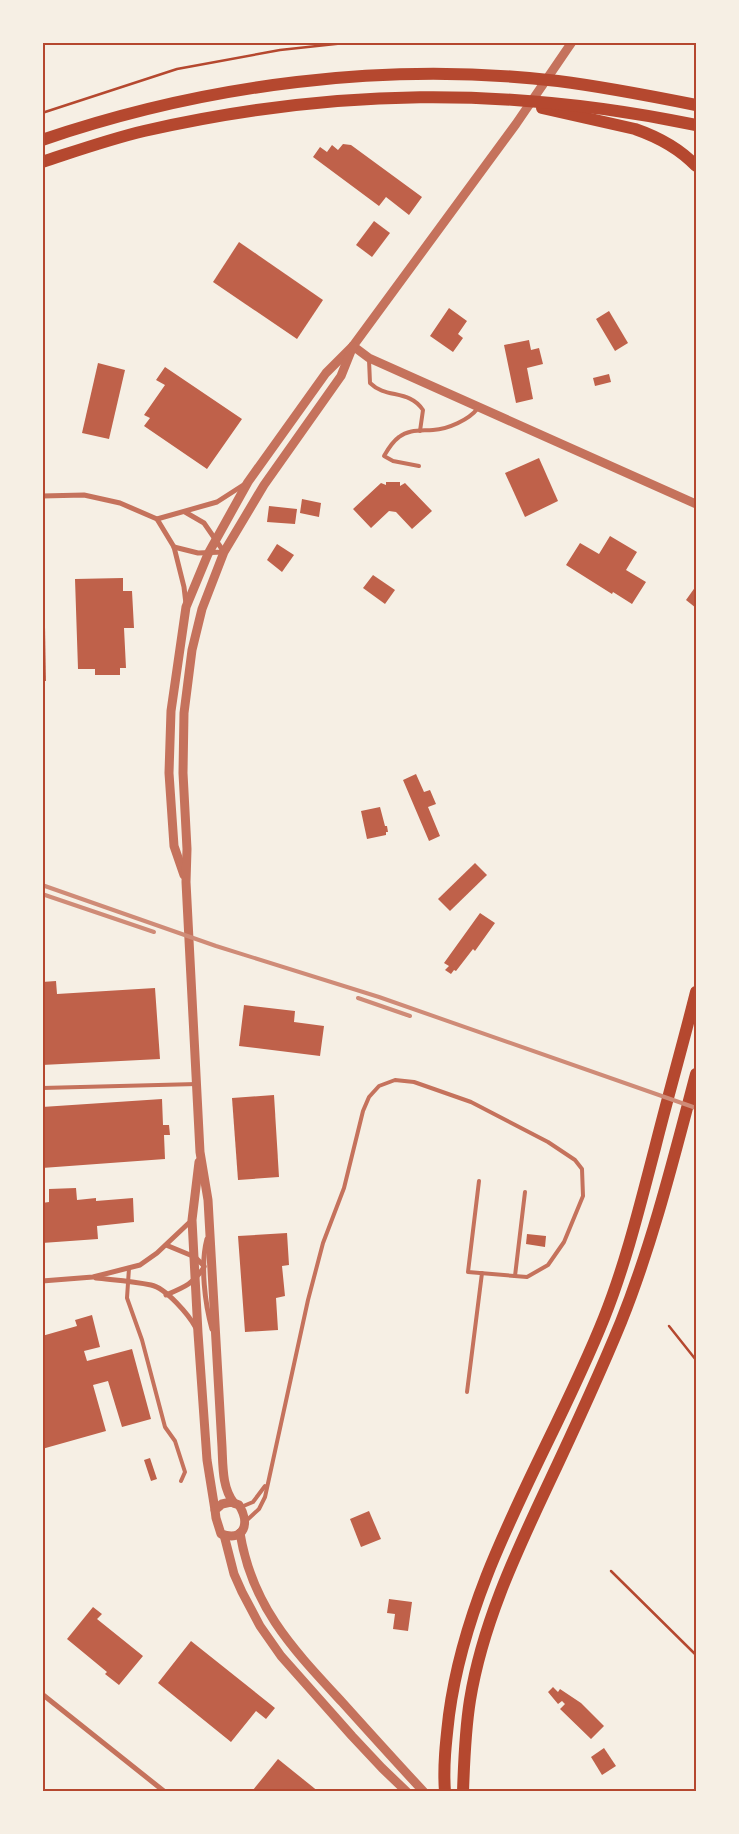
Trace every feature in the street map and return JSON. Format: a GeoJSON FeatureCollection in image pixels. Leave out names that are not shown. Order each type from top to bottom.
{"type":"FeatureCollection","features":[{"type":"Feature","properties":{"kind":"highway"},"geometry":{"type":"LineString","coordinates":[[42,140],[122,115],[267,86],[322,80],[415,75],[492,76],[558,81],[636,93],[696,105]]}},
{"type":"Feature","properties":{"kind":"highway"},"geometry":{"type":"LineString","coordinates":[[42,162],[142,132],[294,104],[366,98],[431,96],[487,98],[562,108],[615,110],[696,125]]}},
{"type":"Feature","properties":{"kind":"highway"},"geometry":{"type":"LineString","coordinates":[[562,108],[650,134],[677,150],[696,166]]}},
{"type":"Feature","properties":{"kind":"highway"},"geometry":{"type":"LineString","coordinates":[[445,1792],[446,1739],[453,1687],[472,1616],[490,1565],[530,1476],[580,1374],[604,1317],[628,1248],[696,992]]}},
{"type":"Feature","properties":{"kind":"highway"},"geometry":{"type":"LineString","coordinates":[[463,1792],[464,1746],[470,1699],[485,1638],[509,1567],[576,1424],[621,1321],[647,1251],[696,1077]]}},
{"type":"Feature","properties":{"kind":"street"},"geometry":{"type":"LineString","coordinates":[[186,882],[174,846],[169,773],[170,712],[186,606],[208,554],[248,482],[326,373],[353,346],[516,124],[572,42]]}},
{"type":"Feature","properties":{"kind":"street"},"geometry":{"type":"LineString","coordinates":[[353,346],[369,358],[696,504]]}},
{"type":"Feature","properties":{"kind":"street"},"geometry":{"type":"LineString","coordinates":[[200,1152],[192,1220],[207,1460],[218,1529],[221,1534],[229,1537],[245,1529],[246,1521],[238,1505],[228,1496],[225,1484],[208,1200],[200,1152],[186,882],[187,849],[183,773],[184,713],[192,650],[202,608],[224,552],[264,486],[342,376],[353,346]]}},
{"type":"Feature","properties":{"kind":"street"},"geometry":{"type":"LineString","coordinates":[[157,519],[217,502],[248,482]]}},
{"type":"Feature","properties":{"kind":"street"},"geometry":{"type":"LineString","coordinates":[[42,496],[84,495],[120,503],[157,519],[174,547],[184,587],[186,606]]}},
{"type":"Feature","properties":{"kind":"street"},"geometry":{"type":"LineString","coordinates":[[185,512],[204,523],[224,552]]}},
{"type":"Feature","properties":{"kind":"street"},"geometry":{"type":"LineString","coordinates":[[174,547],[208,554],[224,552]]}},
{"type":"Feature","properties":{"kind":"street"},"geometry":{"type":"LineString","coordinates":[[42,1281],[93,1277],[140,1265],[158,1253],[192,1220]]}},
{"type":"Feature","properties":{"kind":"street"},"geometry":{"type":"LineString","coordinates":[[210,1231],[204,1249],[204,1266],[207,1309],[216,1344]]}},
{"type":"Feature","properties":{"kind":"street"},"geometry":{"type":"LineString","coordinates":[[166,1245],[195,1257],[204,1266]]}},
{"type":"Feature","properties":{"kind":"street"},"geometry":{"type":"LineString","coordinates":[[166,1295],[188,1286],[204,1266]]}},
{"type":"Feature","properties":{"kind":"street"},"geometry":{"type":"LineString","coordinates":[[93,1277],[153,1285],[175,1301],[191,1320],[198,1333]]}},
{"type":"Feature","properties":{"kind":"street"},"geometry":{"type":"LineString","coordinates":[[215,1510],[222,1504],[230,1502],[238,1505]]}},
{"type":"Feature","properties":{"kind":"street"},"geometry":{"type":"LineString","coordinates":[[240,1533],[249,1573],[280,1631],[308,1666],[424,1792]]}},
{"type":"Feature","properties":{"kind":"street"},"geometry":{"type":"LineString","coordinates":[[224,1535],[234,1574],[242,1592],[260,1626],[281,1656],[352,1736],[407,1792]]}},
{"type":"Feature","properties":{"kind":"street"},"geometry":{"type":"LineString","coordinates":[[42,1694],[165,1792]]}},
{"type":"Feature","properties":{"kind":"lane"},"geometry":{"type":"LineString","coordinates":[[369,358],[370,383],[375,388],[411,398],[419,403],[423,410],[420,431]]}},
{"type":"Feature","properties":{"kind":"lane"},"geometry":{"type":"LineString","coordinates":[[419,466],[393,462],[384,456],[399,437],[409,432],[435,430],[450,426],[473,414],[479,406]]}},
{"type":"Feature","properties":{"kind":"lane"},"geometry":{"type":"LineString","coordinates":[[246,1521],[259,1509],[265,1497],[306,1309],[323,1243],[344,1188],[363,1111],[369,1097],[379,1086],[396,1080],[414,1082],[471,1102],[548,1142],[575,1160],[582,1169],[584,1182],[583,1196],[564,1242],[548,1265],[527,1277],[468,1272],[479,1181]]}},
{"type":"Feature","properties":{"kind":"lane"},"geometry":{"type":"LineString","coordinates":[[42,1088],[197,1084]]}},
{"type":"Feature","properties":{"kind":"lane"},"geometry":{"type":"LineString","coordinates":[[515,1276],[525,1192]]}},
{"type":"Feature","properties":{"kind":"lane"},"geometry":{"type":"LineString","coordinates":[[129,1268],[127,1298],[142,1340],[165,1427],[176,1441],[185,1472],[181,1481]]}},
{"type":"Feature","properties":{"kind":"lane"},"geometry":{"type":"LineString","coordinates":[[467,1392],[482,1273]]}},
{"type":"Feature","properties":{"kind":"lane"},"geometry":{"type":"LineString","coordinates":[[238,1505],[253,1502],[267,1484]]}},
{"type":"Feature","properties":{"kind":"path"},"geometry":{"type":"LineString","coordinates":[[42,113],[177,69],[280,50],[354,42]]}},
{"type":"Feature","properties":{"kind":"path"},"geometry":{"type":"LineString","coordinates":[[669,1326],[696,1360]]}},
{"type":"Feature","properties":{"kind":"path"},"geometry":{"type":"LineString","coordinates":[[610,1571],[696,1655]]}},
{"type":"Feature","properties":{"kind":"building"},"geometry":{"type":"Polygon","coordinates":[[[343,144],[351,145],[422,197],[409,215],[386,197],[379,206],[313,157],[320,147],[327,152],[332,145],[338,150],[343,144]]]}},
{"type":"Feature","properties":{"kind":"building"},"geometry":{"type":"Polygon","coordinates":[[[374,221],[390,233],[372,257],[356,245],[374,221]]]}},
{"type":"Feature","properties":{"kind":"building"},"geometry":{"type":"Polygon","coordinates":[[[239,242],[323,300],[297,339],[213,282],[239,242]]]}},
{"type":"Feature","properties":{"kind":"building"},"geometry":{"type":"Polygon","coordinates":[[[449,308],[467,321],[458,334],[463,338],[453,352],[430,336],[449,308]]]}},
{"type":"Feature","properties":{"kind":"building"},"geometry":{"type":"Polygon","coordinates":[[[609,311],[628,343],[615,351],[596,319],[609,311]]]}},
{"type":"Feature","properties":{"kind":"building"},"geometry":{"type":"Polygon","coordinates":[[[529,340],[531,350],[539,348],[543,364],[527,368],[533,399],[516,403],[504,345],[529,340]]]}},
{"type":"Feature","properties":{"kind":"building"},"geometry":{"type":"Polygon","coordinates":[[[98,363],[125,370],[109,439],[82,433],[98,363]]]}},
{"type":"Feature","properties":{"kind":"building"},"geometry":{"type":"Polygon","coordinates":[[[165,367],[242,419],[207,469],[144,426],[150,418],[144,415],[165,385],[156,380],[165,367]]]}},
{"type":"Feature","properties":{"kind":"building"},"geometry":{"type":"Polygon","coordinates":[[[609,374],[611,382],[595,386],[593,378],[609,374]]]}},
{"type":"Feature","properties":{"kind":"building"},"geometry":{"type":"Polygon","coordinates":[[[539,458],[558,501],[525,517],[505,473],[539,458]]]}},
{"type":"Feature","properties":{"kind":"building"},"geometry":{"type":"Polygon","coordinates":[[[386,482],[400,482],[400,486],[405,483],[432,511],[412,529],[396,512],[389,511],[371,528],[353,509],[381,483],[386,485],[386,482]]]}},
{"type":"Feature","properties":{"kind":"building"},"geometry":{"type":"Polygon","coordinates":[[[302,499],[321,503],[319,517],[300,513],[302,499]]]}},
{"type":"Feature","properties":{"kind":"building"},"geometry":{"type":"Polygon","coordinates":[[[269,506],[297,509],[295,524],[267,522],[269,506]]]}},
{"type":"Feature","properties":{"kind":"building"},"geometry":{"type":"Polygon","coordinates":[[[610,536],[637,552],[626,570],[646,582],[632,604],[613,592],[612,594],[566,565],[580,543],[599,554],[610,536]]]}},
{"type":"Feature","properties":{"kind":"building"},"geometry":{"type":"Polygon","coordinates":[[[277,544],[294,555],[282,572],[267,560],[277,544]]]}},
{"type":"Feature","properties":{"kind":"building"},"geometry":{"type":"Polygon","coordinates":[[[42,572],[44,572],[46,681],[42,681],[42,572]]]}},
{"type":"Feature","properties":{"kind":"building"},"geometry":{"type":"Polygon","coordinates":[[[373,575],[395,590],[385,604],[363,588],[373,575]]]}},
{"type":"Feature","properties":{"kind":"building"},"geometry":{"type":"Polygon","coordinates":[[[123,578],[123,591],[132,591],[134,628],[124,628],[126,668],[120,668],[120,675],[95,675],[95,669],[78,669],[75,579],[123,578]]]}},
{"type":"Feature","properties":{"kind":"building"},"geometry":{"type":"Polygon","coordinates":[[[696,586],[696,608],[686,600],[696,586]]]}},
{"type":"Feature","properties":{"kind":"building"},"geometry":{"type":"Polygon","coordinates":[[[416,774],[424,792],[430,790],[436,804],[428,807],[440,836],[429,841],[403,780],[416,774]]]}},
{"type":"Feature","properties":{"kind":"building"},"geometry":{"type":"Polygon","coordinates":[[[380,807],[388,832],[386,832],[386,835],[367,839],[361,811],[380,807]]]}},
{"type":"Feature","properties":{"kind":"building"},"geometry":{"type":"Polygon","coordinates":[[[475,863],[487,875],[450,911],[438,899],[475,863]]]}},
{"type":"Feature","properties":{"kind":"building"},"geometry":{"type":"Polygon","coordinates":[[[480,913],[495,923],[475,951],[473,949],[456,971],[454,970],[451,974],[445,970],[449,966],[444,963],[480,913]]]}},
{"type":"Feature","properties":{"kind":"building"},"geometry":{"type":"Polygon","coordinates":[[[56,981],[57,994],[155,988],[160,1059],[42,1065],[42,982],[56,981]]]}},
{"type":"Feature","properties":{"kind":"building"},"geometry":{"type":"Polygon","coordinates":[[[244,1005],[295,1011],[294,1022],[324,1026],[320,1056],[239,1046],[244,1005]]]}},
{"type":"Feature","properties":{"kind":"building"},"geometry":{"type":"Polygon","coordinates":[[[274,1095],[279,1177],[238,1180],[232,1098],[274,1095]]]}},
{"type":"Feature","properties":{"kind":"building"},"geometry":{"type":"Polygon","coordinates":[[[162,1099],[163,1125],[169,1125],[170,1135],[164,1135],[165,1159],[42,1168],[42,1107],[162,1099]]]}},
{"type":"Feature","properties":{"kind":"building"},"geometry":{"type":"Polygon","coordinates":[[[76,1188],[77,1200],[96,1198],[96,1201],[133,1198],[134,1222],[97,1226],[98,1239],[42,1243],[42,1203],[49,1202],[49,1189],[76,1188]]]}},
{"type":"Feature","properties":{"kind":"building"},"geometry":{"type":"Polygon","coordinates":[[[287,1233],[289,1265],[282,1266],[285,1296],[276,1298],[278,1330],[245,1332],[238,1236],[287,1233]]]}},
{"type":"Feature","properties":{"kind":"building"},"geometry":{"type":"Polygon","coordinates":[[[527,1234],[546,1236],[545,1247],[526,1244],[527,1234]]]}},
{"type":"Feature","properties":{"kind":"building"},"geometry":{"type":"Polygon","coordinates":[[[92,1315],[100,1347],[84,1351],[87,1361],[132,1349],[151,1419],[122,1427],[108,1381],[93,1385],[106,1431],[42,1449],[42,1336],[77,1326],[75,1320],[92,1315]]]}},
{"type":"Feature","properties":{"kind":"building"},"geometry":{"type":"Polygon","coordinates":[[[150,1458],[157,1479],[151,1481],[144,1460],[150,1458]]]}},
{"type":"Feature","properties":{"kind":"building"},"geometry":{"type":"Polygon","coordinates":[[[369,1511],[381,1539],[361,1547],[350,1519],[369,1511]]]}},
{"type":"Feature","properties":{"kind":"building"},"geometry":{"type":"Polygon","coordinates":[[[389,1599],[412,1602],[408,1631],[393,1629],[395,1614],[387,1613],[389,1599]]]}},
{"type":"Feature","properties":{"kind":"building"},"geometry":{"type":"Polygon","coordinates":[[[93,1607],[102,1614],[97,1619],[143,1656],[119,1685],[105,1674],[107,1672],[67,1639],[93,1607]]]}},
{"type":"Feature","properties":{"kind":"building"},"geometry":{"type":"Polygon","coordinates":[[[191,1641],[275,1708],[266,1719],[256,1711],[231,1742],[158,1683],[191,1641]]]}},
{"type":"Feature","properties":{"kind":"building"},"geometry":{"type":"Polygon","coordinates":[[[553,1687],[558,1692],[560,1689],[581,1703],[604,1726],[591,1739],[560,1709],[565,1704],[562,1701],[558,1704],[548,1692],[553,1687]]]}},
{"type":"Feature","properties":{"kind":"building"},"geometry":{"type":"Polygon","coordinates":[[[604,1748],[616,1766],[602,1775],[591,1757],[604,1748]]]}},
{"type":"Feature","properties":{"kind":"building"},"geometry":{"type":"Polygon","coordinates":[[[278,1759],[319,1792],[254,1792],[253,1790],[278,1759]]]}},
{"type":"Feature","properties":{"kind":"railway"},"geometry":{"type":"LineString","coordinates":[[42,885],[216,946],[379,997],[696,1108]]}},
{"type":"Feature","properties":{"kind":"railway"},"geometry":{"type":"LineString","coordinates":[[42,894],[154,932]]}},
{"type":"Feature","properties":{"kind":"railway"},"geometry":{"type":"LineString","coordinates":[[358,998],[410,1016]]}}]}
